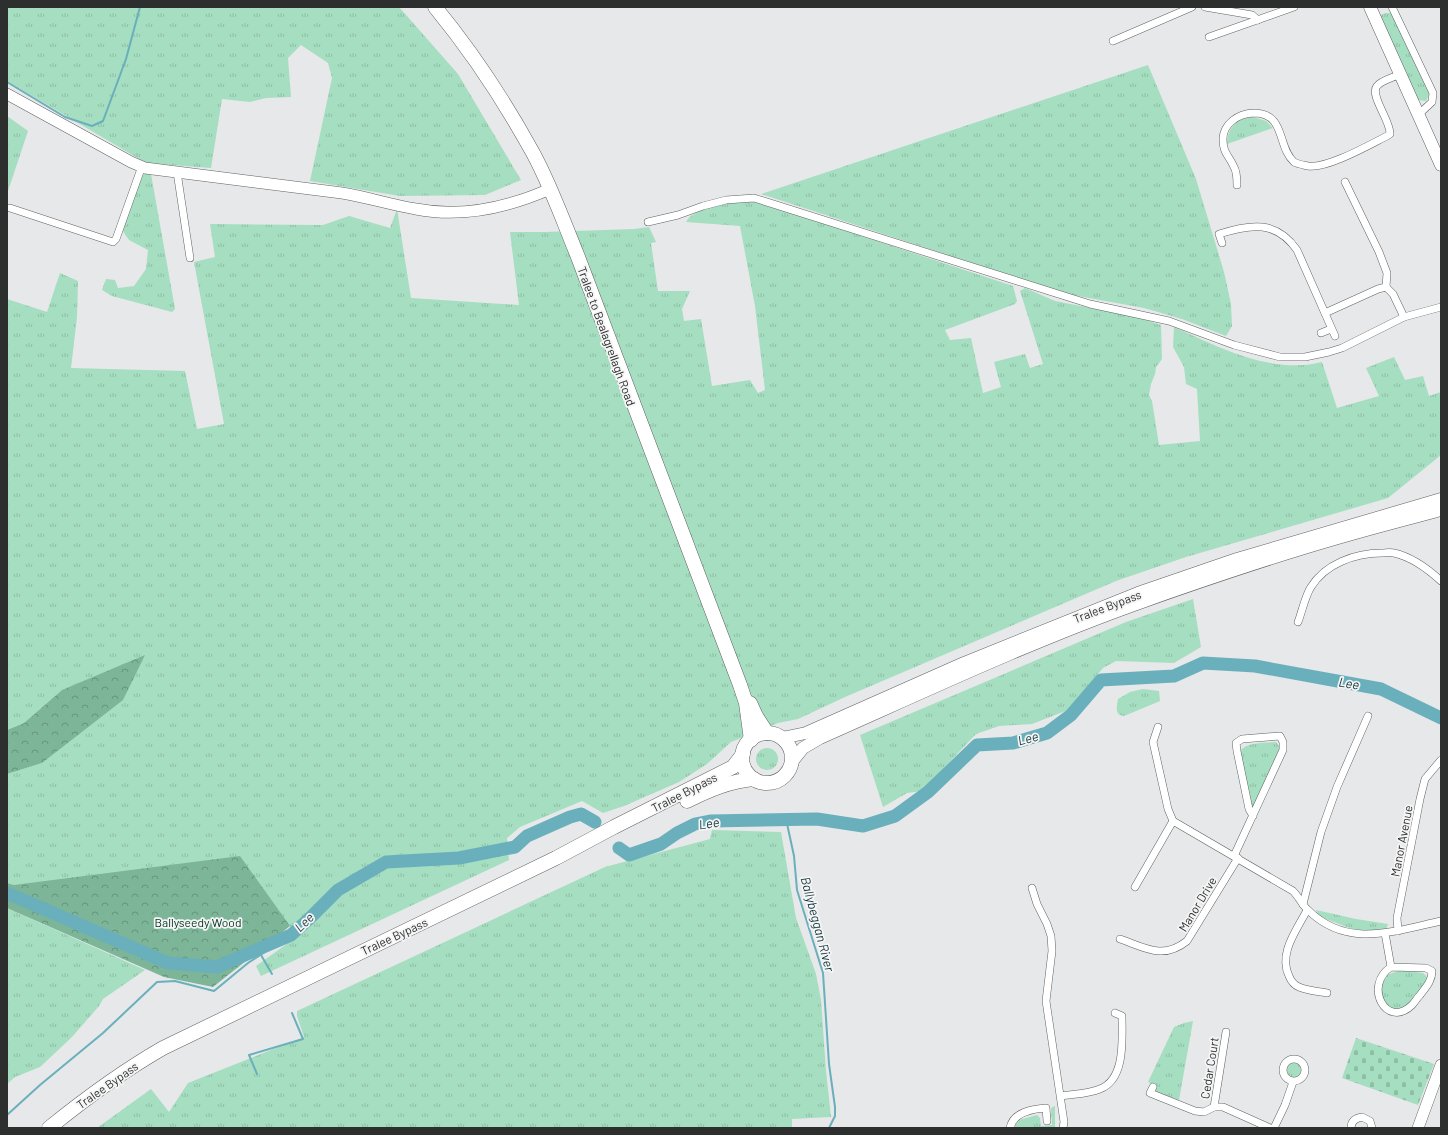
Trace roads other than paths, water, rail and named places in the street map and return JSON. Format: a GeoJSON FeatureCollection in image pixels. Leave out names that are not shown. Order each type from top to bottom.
{"type":"FeatureCollection","features":[{"type":"Feature","properties":{"kind":"highway","name":"Tralee to Bealagrellagh Road"},"geometry":{"type":"LineString","coordinates":[[435,7],[450,25],[484,73],[534,154],[550,189],[578,257],[740,685],[746,703],[750,740]]}},
{"type":"Feature","properties":{"kind":"highway","name":"Tralee to Bealagrellagh Road"},"geometry":{"type":"LineString","coordinates":[[740,685],[756,716],[767,733]]}},
{"type":"Feature","properties":{"kind":"highway"},"geometry":{"type":"LineString","coordinates":[[767,733],[775,734],[782,738],[790,750],[791,763],[789,770],[778,780],[762,782],[749,775],[742,761],[745,747],[750,740],[756,736],[767,733]]}},
{"type":"Feature","properties":{"kind":"highway","name":"Tralee Bypass"},"geometry":{"type":"LineString","coordinates":[[50,1128],[84,1099],[127,1069],[163,1048],[556,858],[597,841],[733,767],[743,754]]}},
{"type":"Feature","properties":{"kind":"highway","name":"Tralee Bypass"},"geometry":{"type":"LineString","coordinates":[[618,830],[712,789],[731,782],[754,779]]}},
{"type":"Feature","properties":{"kind":"highway","name":"Tralee Bypass"},"geometry":{"type":"LineString","coordinates":[[64,1128],[124,1082],[168,1054],[562,865],[597,841]]}},
{"type":"Feature","properties":{"kind":"main road"},"geometry":{"type":"LineString","coordinates":[[1370,7],[1441,166]]}},
{"type":"Feature","properties":{"kind":"main road","name":"Tralee Bypass"},"geometry":{"type":"LineString","coordinates":[[782,738],[806,733],[964,663],[1138,593],[1237,559],[1338,528],[1441,499]]}},
{"type":"Feature","properties":{"kind":"main road","name":"Tralee Bypass"},"geometry":{"type":"LineString","coordinates":[[791,763],[803,748],[820,738],[968,671],[1140,602],[1236,570],[1337,539],[1441,510]]}},
{"type":"Feature","properties":{"kind":"street"},"geometry":{"type":"LineString","coordinates":[[1113,41],[1192,7]]}},
{"type":"Feature","properties":{"kind":"street"},"geometry":{"type":"LineString","coordinates":[[1206,7],[1252,15],[1258,20]]}},
{"type":"Feature","properties":{"kind":"street"},"geometry":{"type":"LineString","coordinates":[[1208,37],[1294,7]]}},
{"type":"Feature","properties":{"kind":"street"},"geometry":{"type":"LineString","coordinates":[[1392,7],[1433,93],[1432,102],[1418,115]]}},
{"type":"Feature","properties":{"kind":"street"},"geometry":{"type":"LineString","coordinates":[[1237,185],[1235,168],[1224,152],[1223,137],[1230,122],[1237,116],[1246,113],[1265,115],[1274,121],[1286,150],[1294,162],[1310,166],[1326,165],[1390,134],[1389,125],[1375,96],[1374,90],[1377,86],[1400,74]]}},
{"type":"Feature","properties":{"kind":"street"},"geometry":{"type":"LineString","coordinates":[[7,94],[131,162],[142,166],[177,172],[342,193],[417,210],[437,212],[491,208],[533,196],[550,189]]}},
{"type":"Feature","properties":{"kind":"street"},"geometry":{"type":"LineString","coordinates":[[10,208],[113,242],[116,239],[142,166]]}},
{"type":"Feature","properties":{"kind":"street"},"geometry":{"type":"LineString","coordinates":[[177,172],[190,258]]}},
{"type":"Feature","properties":{"kind":"street"},"geometry":{"type":"LineString","coordinates":[[1345,182],[1379,252],[1387,273],[1386,287],[1393,294],[1404,317]]}},
{"type":"Feature","properties":{"kind":"street"},"geometry":{"type":"LineString","coordinates":[[648,222],[678,215],[726,200],[754,198],[1090,304],[1169,321],[1234,346],[1280,357],[1305,357],[1342,348],[1404,317],[1441,307]]}},
{"type":"Feature","properties":{"kind":"street"},"geometry":{"type":"LineString","coordinates":[[1222,243],[1219,234],[1240,228],[1260,226],[1281,232],[1290,240],[1297,250],[1335,336]]}},
{"type":"Feature","properties":{"kind":"street"},"geometry":{"type":"LineString","coordinates":[[1325,313],[1378,289],[1386,287]]}},
{"type":"Feature","properties":{"kind":"street"},"geometry":{"type":"LineString","coordinates":[[1321,334],[1331,329]]}},
{"type":"Feature","properties":{"kind":"street"},"geometry":{"type":"LineString","coordinates":[[1298,622],[1310,588],[1325,571],[1346,558],[1372,553],[1393,553],[1413,560],[1441,581]]}},
{"type":"Feature","properties":{"kind":"street"},"geometry":{"type":"LineString","coordinates":[[1327,993],[1298,987],[1292,982],[1286,970],[1285,959],[1288,945],[1305,907],[1321,832],[1337,787],[1368,716]]}},
{"type":"Feature","properties":{"kind":"street"},"geometry":{"type":"LineString","coordinates":[[1158,727],[1154,742],[1168,809],[1173,821],[1293,891],[1305,907],[1326,924],[1335,929],[1354,934],[1368,935],[1398,931],[1441,921]]}},
{"type":"Feature","properties":{"kind":"street","name":"Manor Drive"},"geometry":{"type":"LineString","coordinates":[[1120,939],[1158,952],[1179,948],[1187,941],[1236,857],[1283,750],[1283,742],[1280,736],[1242,739],[1236,743],[1249,810],[1253,816]]}},
{"type":"Feature","properties":{"kind":"street","name":"Manor Avenue"},"geometry":{"type":"LineString","coordinates":[[1398,931],[1397,918],[1425,779],[1441,760]]}},
{"type":"Feature","properties":{"kind":"street"},"geometry":{"type":"LineString","coordinates":[[1135,887],[1173,821]]}},
{"type":"Feature","properties":{"kind":"street"},"geometry":{"type":"LineString","coordinates":[[1032,888],[1037,904],[1047,924],[1052,951],[1046,1001],[1052,1049],[1058,1073],[1064,1122],[1063,1128]]}},
{"type":"Feature","properties":{"kind":"street"},"geometry":{"type":"LineString","coordinates":[[1386,933],[1390,967]]}},
{"type":"Feature","properties":{"kind":"street"},"geometry":{"type":"LineString","coordinates":[[1390,967],[1426,968],[1432,971],[1432,977],[1412,1005],[1401,1011],[1395,1012],[1387,1009],[1381,1003],[1378,995],[1379,981],[1385,971],[1390,967]]}},
{"type":"Feature","properties":{"kind":"street"},"geometry":{"type":"LineString","coordinates":[[1061,1096],[1101,1089],[1108,1084],[1115,1075],[1121,1059],[1122,1040],[1122,1016],[1115,1013]]}},
{"type":"Feature","properties":{"kind":"street","name":"Cedar Court"},"geometry":{"type":"LineString","coordinates":[[1214,1107],[1226,1032]]}},
{"type":"Feature","properties":{"kind":"street"},"geometry":{"type":"LineString","coordinates":[[1418,1128],[1441,1065]]}},
{"type":"Feature","properties":{"kind":"street"},"geometry":{"type":"LineString","coordinates":[[1274,1128],[1286,1105],[1293,1082]]}},
{"type":"Feature","properties":{"kind":"street"},"geometry":{"type":"LineString","coordinates":[[1153,1087],[1150,1093],[1195,1111],[1204,1112],[1214,1107],[1223,1106],[1270,1128]]}},
{"type":"Feature","properties":{"kind":"street"},"geometry":{"type":"LineString","coordinates":[[1010,1128],[1015,1118],[1022,1113],[1033,1109],[1046,1108],[1048,1121]]}},
{"type":"Feature","properties":{"kind":"street"},"geometry":{"type":"LineString","coordinates":[[1351,1128],[1351,1125],[1355,1119],[1362,1117],[1370,1121],[1372,1128]]}},
{"type":"Feature","properties":{"kind":"waterway"},"geometry":{"type":"LineString","coordinates":[[7,82],[65,117],[92,126],[103,121],[126,59],[140,7]]}},
{"type":"Feature","properties":{"kind":"waterway","name":"Lee"},"geometry":{"type":"LineString","coordinates":[[619,848],[629,855],[661,844],[677,833],[695,824],[710,821],[817,819],[863,826],[895,816],[928,792],[977,745],[1013,743],[1047,733],[1071,715],[1101,680],[1174,676],[1203,663],[1255,666],[1381,689],[1441,718]]}},
{"type":"Feature","properties":{"kind":"waterway","name":"Lee"},"geometry":{"type":"LineString","coordinates":[[7,893],[168,963],[217,967],[291,935],[338,890],[386,862],[459,858],[515,847],[527,836],[570,817],[581,814],[595,822]]}},
{"type":"Feature","properties":{"kind":"waterway","name":"Ballybeggan River"},"geometry":{"type":"LineString","coordinates":[[786,819],[794,856],[797,890],[823,973],[829,1064],[835,1107],[835,1116],[829,1128]]}},
{"type":"Feature","properties":{"kind":"waterway"},"geometry":{"type":"LineString","coordinates":[[7,1115],[40,1085],[103,1033],[157,982],[175,981],[214,991],[248,963],[291,935]]}},
{"type":"Feature","properties":{"kind":"waterway"},"geometry":{"type":"LineString","coordinates":[[261,955],[272,974]]}},
{"type":"Feature","properties":{"kind":"waterway"},"geometry":{"type":"LineString","coordinates":[[257,1074],[249,1055],[303,1039],[292,1013]]}},
{"type":"Feature","properties":{"kind":"park label","name":"Ballyseedy Wood"},"geometry":{"type":"Point","coordinates":[198,922]}}]}
